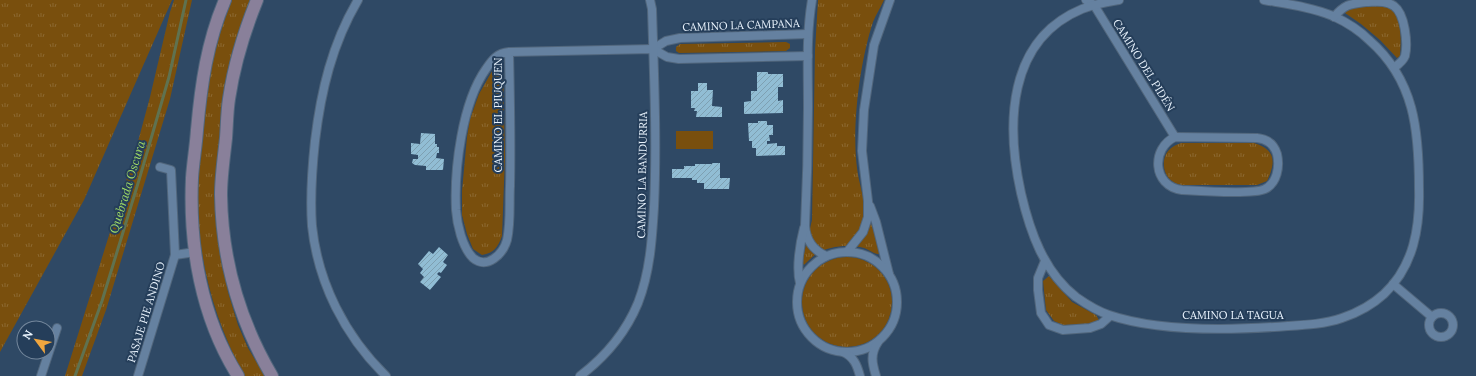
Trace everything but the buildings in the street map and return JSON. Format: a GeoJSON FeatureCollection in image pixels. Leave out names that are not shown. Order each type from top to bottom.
{"type":"FeatureCollection","features":[{"type":"Feature","properties":{"kind":"main road"},"geometry":{"type":"LineString","coordinates":[[225,0],[211,42],[199,104],[192,178],[192,222],[200,282],[211,318],[226,355],[238,376]]}},
{"type":"Feature","properties":{"kind":"main road"},"geometry":{"type":"LineString","coordinates":[[258,0],[242,43],[229,98],[221,193],[222,235],[231,280],[244,320],[260,355],[272,376]]}},
{"type":"Feature","properties":{"kind":"street"},"geometry":{"type":"LineString","coordinates":[[358,0],[346,22],[336,46],[321,97],[313,161],[311,195],[312,225],[320,266],[335,306],[365,354],[386,376]]}},
{"type":"Feature","properties":{"kind":"street","name":"CAMINO LA BANDURRIA"},"geometry":{"type":"LineString","coordinates":[[580,376],[606,353],[624,329],[638,303],[646,276],[651,249],[655,168],[652,9],[650,0]]}},
{"type":"Feature","properties":{"kind":"street"},"geometry":{"type":"LineString","coordinates":[[800,283],[798,266],[805,226],[808,159],[808,34],[812,0]]}},
{"type":"Feature","properties":{"kind":"street"},"geometry":{"type":"LineString","coordinates":[[847,252],[863,232],[868,217],[868,201],[862,151],[864,110],[874,45],[890,0]]}},
{"type":"Feature","properties":{"kind":"street"},"geometry":{"type":"LineString","coordinates":[[1086,0],[1094,2]]}},
{"type":"Feature","properties":{"kind":"street","name":"CAMINO LA TAGUA"},"geometry":{"type":"LineString","coordinates":[[1119,0],[1094,2],[1073,13],[1054,26],[1032,51],[1024,69],[1015,100],[1013,126],[1018,180],[1028,218],[1045,261],[1053,274],[1073,294],[1097,310],[1110,316],[1147,324],[1190,328],[1259,328],[1333,321],[1354,313],[1374,302],[1393,284],[1406,264],[1414,244],[1418,217],[1419,195],[1418,150],[1414,114],[1407,91],[1395,67],[1365,36],[1334,17],[1300,6],[1264,0]]}},
{"type":"Feature","properties":{"kind":"street","name":"CAMINO DEL PIDÉN"},"geometry":{"type":"LineString","coordinates":[[1094,2],[1175,137]]}},
{"type":"Feature","properties":{"kind":"street"},"geometry":{"type":"LineString","coordinates":[[1334,17],[1344,6],[1351,4],[1384,2],[1396,8],[1400,12],[1404,22],[1406,46],[1402,60],[1395,67]]}},
{"type":"Feature","properties":{"kind":"street","name":"CAMINO LA CAMPANA"},"geometry":{"type":"LineString","coordinates":[[653,49],[666,41],[680,38],[808,34]]}},
{"type":"Feature","properties":{"kind":"street","name":"CAMINO LA CAMPANA"},"geometry":{"type":"LineString","coordinates":[[509,52],[653,49],[667,56],[679,59],[808,56]]}},
{"type":"Feature","properties":{"kind":"street","name":"CAMINO EL PIUQUEN"},"geometry":{"type":"LineString","coordinates":[[509,52],[511,146],[509,226],[503,250],[498,256],[491,260],[480,261],[473,258],[468,250],[457,219],[456,185],[461,138],[471,98],[482,74],[494,58],[501,53],[509,52]]}},
{"type":"Feature","properties":{"kind":"street"},"geometry":{"type":"LineString","coordinates":[[1175,137],[1264,139],[1272,145],[1277,153],[1278,168],[1276,177],[1269,187],[1256,191],[1182,190],[1172,188],[1162,179],[1159,157],[1164,145],[1175,137]]}},
{"type":"Feature","properties":{"kind":"street","name":"PASAJE PIE ANDINO"},"geometry":{"type":"LineString","coordinates":[[138,376],[175,255],[171,170],[160,167]]}},
{"type":"Feature","properties":{"kind":"street"},"geometry":{"type":"LineString","coordinates":[[868,201],[876,222],[895,290],[896,306],[890,328],[873,350],[872,357],[876,376]]}},
{"type":"Feature","properties":{"kind":"street"},"geometry":{"type":"LineString","coordinates":[[805,226],[811,245],[820,254],[826,256]]}},
{"type":"Feature","properties":{"kind":"street","name":"PASAJE PIE ANDINO"},"geometry":{"type":"LineString","coordinates":[[175,255],[195,252]]}},
{"type":"Feature","properties":{"kind":"street"},"geometry":{"type":"LineString","coordinates":[[880,340],[858,351],[843,352],[834,351],[818,344],[806,332],[802,324],[797,304],[798,291],[800,283],[808,270],[826,256],[847,252],[861,254],[868,257],[880,265],[890,276]]}},
{"type":"Feature","properties":{"kind":"street"},"geometry":{"type":"LineString","coordinates":[[1045,261],[1038,278],[1038,290],[1041,312],[1049,325],[1063,330],[1090,328],[1101,324],[1110,316]]}},
{"type":"Feature","properties":{"kind":"street"},"geometry":{"type":"LineString","coordinates":[[1393,284],[1432,317]]}},
{"type":"Feature","properties":{"kind":"street"},"geometry":{"type":"LineString","coordinates":[[41,376],[57,328]]}},
{"type":"Feature","properties":{"kind":"street"},"geometry":{"type":"LineString","coordinates":[[843,352],[856,362],[860,376]]}},
{"type":"Feature","properties":{"kind":"green space"},"geometry":{"type":"Polygon","coordinates":[[[0,0],[172,0],[84,200],[18,320],[16,320],[16,323],[0,352],[0,0]]]}},
{"type":"Feature","properties":{"kind":"green space"},"geometry":{"type":"Polygon","coordinates":[[[174,0],[192,0],[170,99],[106,310],[82,376],[65,376],[136,149],[174,0]]]}},
{"type":"Feature","properties":{"kind":"green space"},"geometry":{"type":"Polygon","coordinates":[[[232,0],[252,0],[224,98],[215,197],[216,223],[228,292],[238,325],[248,348],[265,376],[244,376],[234,355],[210,292],[198,225],[197,187],[205,104],[215,52],[232,0]]]}},
{"type":"Feature","properties":{"kind":"green space"},"geometry":{"type":"Polygon","coordinates":[[[818,0],[884,0],[873,22],[864,59],[857,103],[855,146],[860,184],[881,254],[877,254],[864,248],[839,246],[821,251],[814,255],[804,265],[802,262],[812,220],[815,51],[818,0]]]}},
{"type":"Feature","properties":{"kind":"green space"},"geometry":{"type":"Polygon","coordinates":[[[1381,5],[1394,11],[1399,21],[1400,56],[1397,58],[1380,40],[1345,13],[1347,9],[1351,8],[1381,5]]]}},
{"type":"Feature","properties":{"kind":"green space"},"geometry":{"type":"Polygon","coordinates":[[[786,42],[790,44],[790,48],[786,51],[679,53],[676,51],[676,47],[680,44],[786,42]]]}},
{"type":"Feature","properties":{"kind":"green space"},"geometry":{"type":"Polygon","coordinates":[[[495,66],[500,66],[503,70],[505,156],[502,236],[493,251],[482,255],[473,249],[467,234],[462,215],[462,191],[470,119],[479,94],[495,66]]]}},
{"type":"Feature","properties":{"kind":"green space"},"geometry":{"type":"Polygon","coordinates":[[[676,131],[713,131],[713,149],[676,149],[676,131]]]}},
{"type":"Feature","properties":{"kind":"green space"},"geometry":{"type":"Polygon","coordinates":[[[1181,143],[1254,143],[1267,149],[1270,153],[1273,162],[1272,168],[1267,181],[1257,185],[1181,185],[1174,182],[1166,174],[1164,161],[1167,152],[1181,143]]]}},
{"type":"Feature","properties":{"kind":"green space"},"geometry":{"type":"Polygon","coordinates":[[[847,257],[864,261],[879,270],[888,285],[892,302],[888,319],[879,334],[864,343],[847,347],[830,343],[815,334],[806,319],[802,302],[806,285],[815,270],[830,261],[847,257]]]}},
{"type":"Feature","properties":{"kind":"green space"},"geometry":{"type":"Polygon","coordinates":[[[1049,276],[1072,302],[1096,315],[1099,320],[1094,324],[1063,325],[1054,321],[1046,310],[1043,281],[1049,276]]]}},
{"type":"Feature","properties":{"kind":"waterway","name":"Quebrada Oscura"},"geometry":{"type":"LineString","coordinates":[[75,376],[102,301],[139,180],[169,77],[186,0]]}}]}
